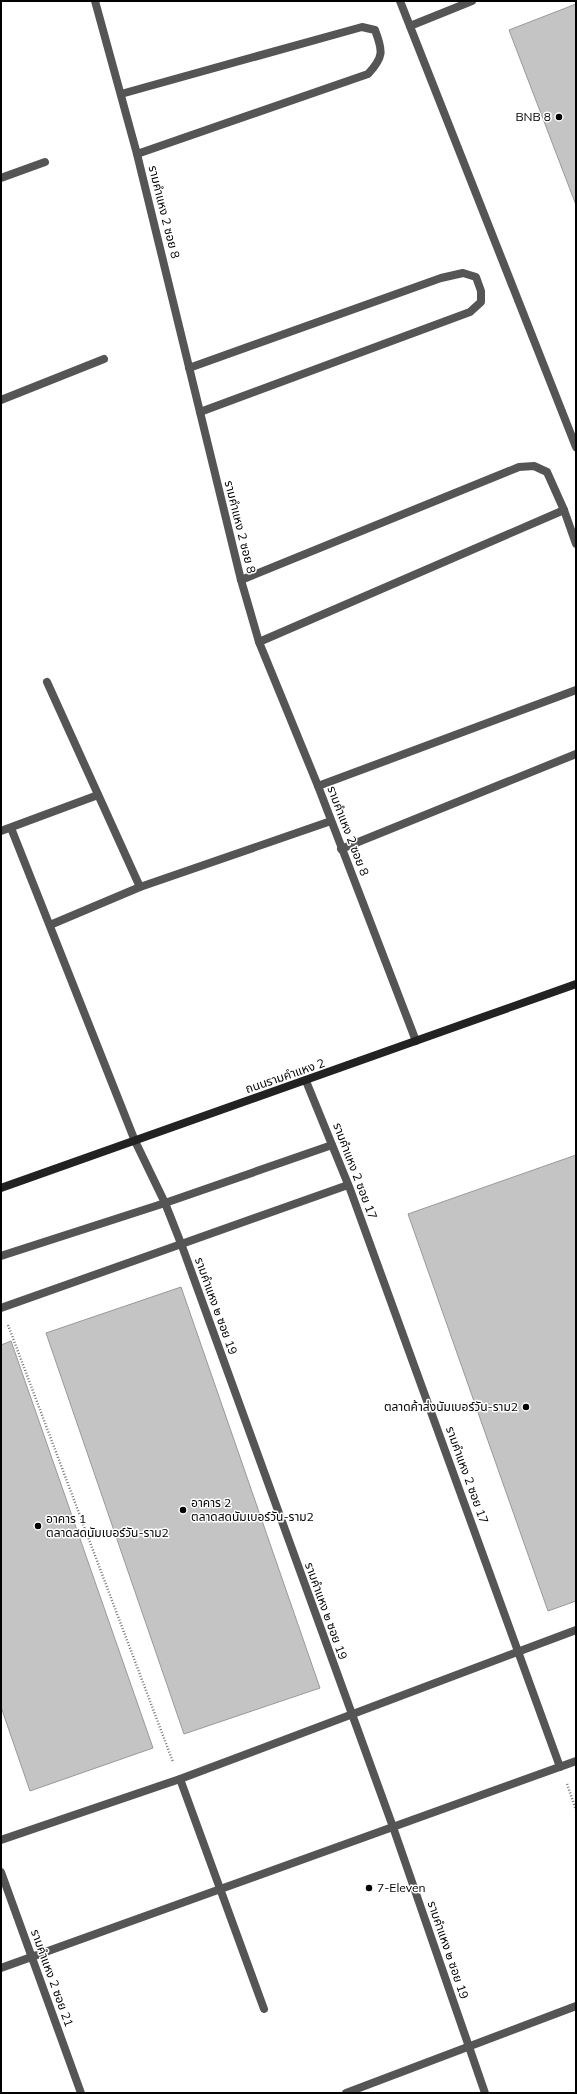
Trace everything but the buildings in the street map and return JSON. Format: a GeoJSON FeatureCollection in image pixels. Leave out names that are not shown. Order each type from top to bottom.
{"type":"FeatureCollection","features":[{"type":"Feature","properties":{"kind":"main road","name":"ถนนรามคำแหง 2"},"geometry":{"type":"LineString","coordinates":[[1,1188],[576,984]]}},
{"type":"Feature","properties":{"kind":"street","name":"รามคำแหง 2 ซอย 8"},"geometry":{"type":"LineString","coordinates":[[96,1],[137,154],[241,580],[259,642],[318,786],[416,1042]]}},
{"type":"Feature","properties":{"kind":"street"},"geometry":{"type":"LineString","coordinates":[[400,1],[576,447]]}},
{"type":"Feature","properties":{"kind":"street"},"geometry":{"type":"LineString","coordinates":[[410,26],[472,1]]}},
{"type":"Feature","properties":{"kind":"street"},"geometry":{"type":"LineString","coordinates":[[121,94],[362,27],[375,30],[382,49],[379,62],[368,74],[137,154]]}},
{"type":"Feature","properties":{"kind":"street"},"geometry":{"type":"LineString","coordinates":[[1,178],[44,162]]}},
{"type":"Feature","properties":{"kind":"street"},"geometry":{"type":"LineString","coordinates":[[189,368],[441,278],[463,273],[476,278],[481,291],[481,302],[470,312],[200,412]]}},
{"type":"Feature","properties":{"kind":"street"},"geometry":{"type":"LineString","coordinates":[[1,400],[104,359]]}},
{"type":"Feature","properties":{"kind":"street"},"geometry":{"type":"LineString","coordinates":[[241,580],[519,467],[534,466],[547,472],[564,510],[576,544]]}},
{"type":"Feature","properties":{"kind":"street"},"geometry":{"type":"LineString","coordinates":[[259,642],[564,510]]}},
{"type":"Feature","properties":{"kind":"street"},"geometry":{"type":"LineString","coordinates":[[47,682],[140,887]]}},
{"type":"Feature","properties":{"kind":"street"},"geometry":{"type":"LineString","coordinates":[[318,786],[576,690]]}},
{"type":"Feature","properties":{"kind":"street"},"geometry":{"type":"LineString","coordinates":[[342,849],[576,754]]}},
{"type":"Feature","properties":{"kind":"street"},"geometry":{"type":"LineString","coordinates":[[1,831],[98,795]]}},
{"type":"Feature","properties":{"kind":"street"},"geometry":{"type":"LineString","coordinates":[[50,925],[140,887],[331,821]]}},
{"type":"Feature","properties":{"kind":"street","name":"รามคำแหง ๒ ซอย 19"},"geometry":{"type":"LineString","coordinates":[[11,828],[134,1141],[165,1203],[182,1246],[351,1715],[393,1827],[485,2093]]}},
{"type":"Feature","properties":{"kind":"street","name":"รามคำแหง 2 ซอย 17"},"geometry":{"type":"LineString","coordinates":[[306,1081],[348,1185],[560,1766]]}},
{"type":"Feature","properties":{"kind":"street"},"geometry":{"type":"LineString","coordinates":[[1,1256],[165,1203],[332,1145]]}},
{"type":"Feature","properties":{"kind":"street"},"geometry":{"type":"LineString","coordinates":[[1,1308],[182,1246],[348,1185]]}},
{"type":"Feature","properties":{"kind":"street"},"geometry":{"type":"LineString","coordinates":[[1,1840],[180,1779],[576,1630]]}},
{"type":"Feature","properties":{"kind":"street"},"geometry":{"type":"LineString","coordinates":[[1,1968],[576,1761]]}},
{"type":"Feature","properties":{"kind":"street"},"geometry":{"type":"LineString","coordinates":[[180,1779],[264,2009]]}},
{"type":"Feature","properties":{"kind":"street","name":"รามคำแหง 2 ซอย 21"},"geometry":{"type":"LineString","coordinates":[[1,1872],[81,2093]]}},
{"type":"Feature","properties":{"kind":"street"},"geometry":{"type":"LineString","coordinates":[[346,2093],[576,2006]]}},
{"type":"Feature","properties":{"kind":"path"},"geometry":{"type":"LineString","coordinates":[[1,1308],[180,1779]]}},
{"type":"Feature","properties":{"kind":"path"},"geometry":{"type":"LineString","coordinates":[[560,1766],[576,1810]]}},
{"type":"Feature","properties":{"kind":"place","name":"BNB 8"},"geometry":{"type":"Point","coordinates":[559,117]}},
{"type":"Feature","properties":{"kind":"place","name":"ตลาดค้าส่งนัมเบอร์วัน-ราม2"},"geometry":{"type":"Point","coordinates":[526,1407]}},
{"type":"Feature","properties":{"kind":"place","name":"อาคาร 2 ตลาดสดนัมเบอร์วัน-ราม2"},"geometry":{"type":"Point","coordinates":[183,1510]}},
{"type":"Feature","properties":{"kind":"place","name":"อาคาร 1 ตลาดสดนัมเบอร์วัน-ราม2"},"geometry":{"type":"Point","coordinates":[38,1526]}},
{"type":"Feature","properties":{"kind":"place","name":"7-Eleven"},"geometry":{"type":"Point","coordinates":[369,1888]}}]}
